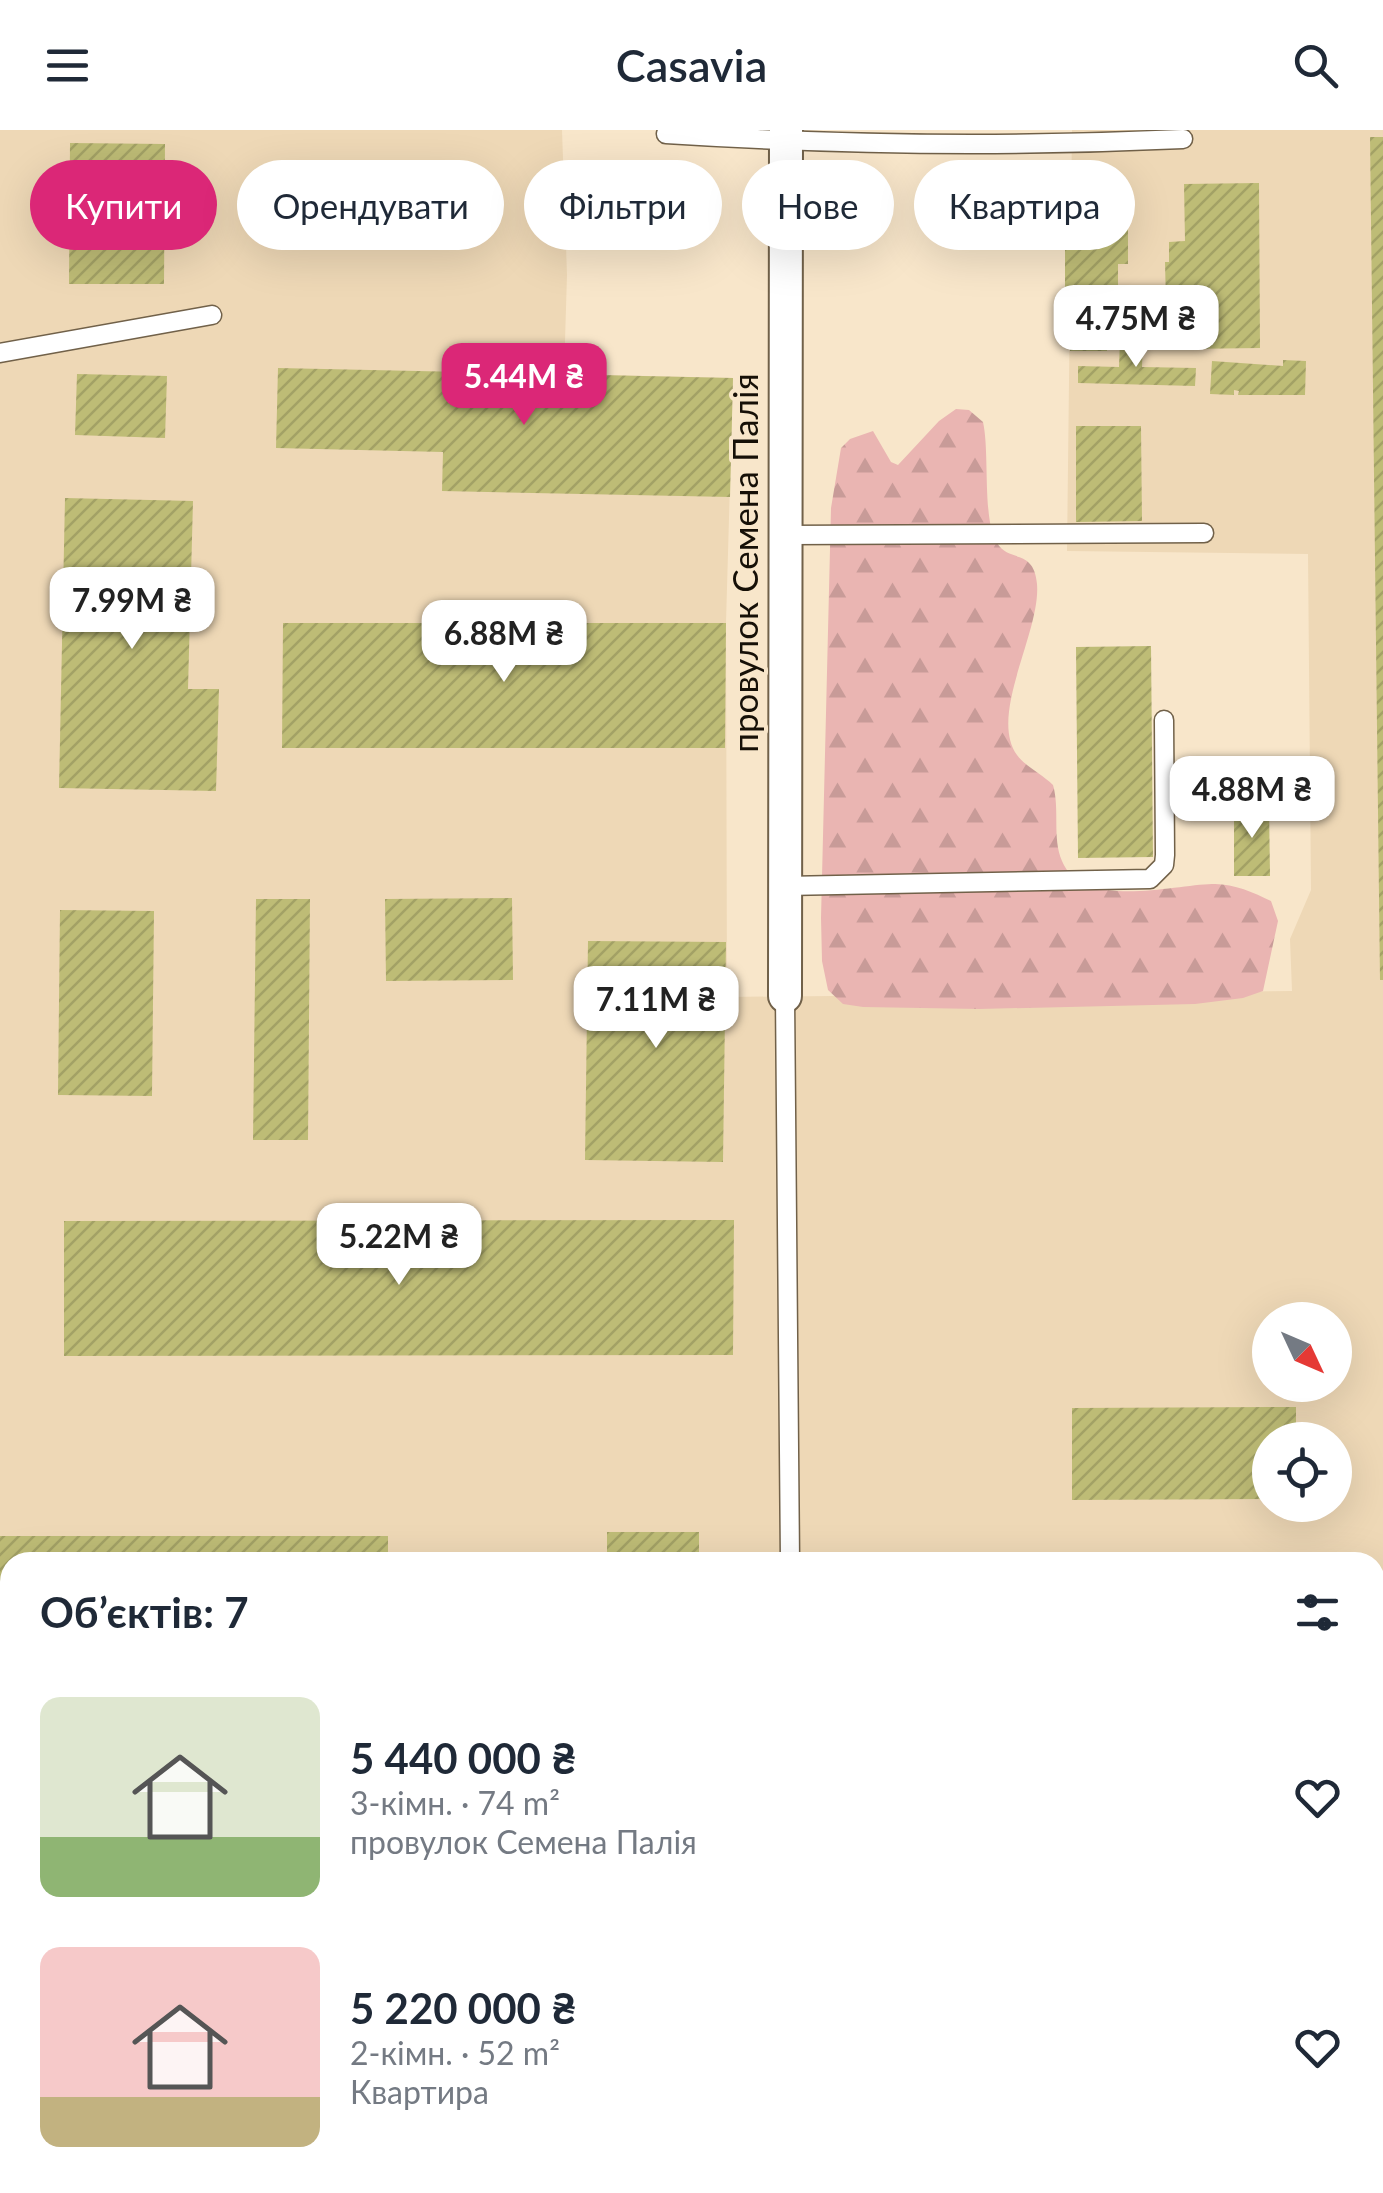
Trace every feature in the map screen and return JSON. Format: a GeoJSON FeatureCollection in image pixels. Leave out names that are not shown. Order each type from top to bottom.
{"type":"FeatureCollection","features":[{"type":"Feature","properties":{"kind":"street","name":"провулок Семена Палія"},"geometry":{"type":"LineString","coordinates":[[786,136],[786,996]]}},
{"type":"Feature","properties":{"kind":"lane"},"geometry":{"type":"LineString","coordinates":[[666,134],[1058,145],[1183,139]]}},
{"type":"Feature","properties":{"kind":"lane"},"geometry":{"type":"LineString","coordinates":[[0,353],[212,315]]}},
{"type":"Feature","properties":{"kind":"lane"},"geometry":{"type":"LineString","coordinates":[[787,535],[1204,532]]}},
{"type":"Feature","properties":{"kind":"lane"},"geometry":{"type":"LineString","coordinates":[[785,886],[1150,880],[1164,866],[1166,856],[1164,720]]}},
{"type":"Feature","properties":{"kind":"lane"},"geometry":{"type":"LineString","coordinates":[[786,996],[790,1552]]}},
{"type":"Feature","properties":{"kind":"shaded area"},"geometry":{"type":"Polygon","coordinates":[[[0,130],[562,130],[563,160],[524,160],[524,250],[566,250],[564,374],[733,378],[726,623],[727,997],[1292,991],[1290,939],[1311,890],[1308,554],[1067,551],[1071,250],[1135,250],[1135,160],[1072,160],[1072,130],[1383,130],[1383,1552],[0,1552],[0,130]]]}},
{"type":"Feature","properties":{"kind":"green space"},"geometry":{"type":"Polygon","coordinates":[[[956,409],[969,410],[983,422],[989,519],[997,543],[1008,553],[1026,560],[1035,573],[1036,603],[1008,718],[1017,755],[1053,785],[1062,861],[1073,876],[1108,890],[1220,884],[1271,901],[1278,921],[1263,991],[1243,998],[1195,1004],[979,1009],[863,1007],[843,1004],[828,990],[822,961],[821,918],[831,508],[841,448],[850,439],[873,431],[891,462],[898,465],[939,421],[956,409]]]}},
{"type":"Feature","properties":{"kind":"building"},"geometry":{"type":"Polygon","coordinates":[[[1370,137],[1383,137],[1383,980],[1380,980],[1370,137]]]}},
{"type":"Feature","properties":{"kind":"building"},"geometry":{"type":"Polygon","coordinates":[[[70,143],[165,144],[165,160],[70,160],[70,143]]]}},
{"type":"Feature","properties":{"kind":"building"},"geometry":{"type":"Polygon","coordinates":[[[1259,183],[1260,348],[1186,349],[1185,304],[1166,304],[1165,262],[1169,262],[1169,242],[1185,241],[1184,184],[1259,183]]]}},
{"type":"Feature","properties":{"kind":"building"},"geometry":{"type":"Polygon","coordinates":[[[69,250],[164,250],[164,284],[69,284],[69,250]]]}},
{"type":"Feature","properties":{"kind":"building"},"geometry":{"type":"Polygon","coordinates":[[[1065,250],[1128,250],[1128,264],[1118,264],[1118,340],[1107,340],[1107,351],[1070,351],[1070,340],[1065,340],[1065,250]]]}},
{"type":"Feature","properties":{"kind":"building"},"geometry":{"type":"Polygon","coordinates":[[[1120,339],[1143,339],[1142,367],[1196,368],[1195,386],[1078,383],[1078,366],[1119,367],[1120,339]]]}},
{"type":"Feature","properties":{"kind":"building"},"geometry":{"type":"Polygon","coordinates":[[[1283,360],[1306,361],[1305,395],[1238,395],[1239,391],[1234,390],[1234,395],[1210,394],[1212,361],[1283,366],[1283,360]]]}},
{"type":"Feature","properties":{"kind":"building"},"geometry":{"type":"Polygon","coordinates":[[[278,368],[733,378],[730,497],[442,491],[443,452],[276,448],[278,368]]]}},
{"type":"Feature","properties":{"kind":"building"},"geometry":{"type":"Polygon","coordinates":[[[77,374],[167,376],[165,438],[75,435],[77,374]]]}},
{"type":"Feature","properties":{"kind":"building"},"geometry":{"type":"Polygon","coordinates":[[[1076,426],[1141,426],[1142,521],[1076,522],[1076,426]]]}},
{"type":"Feature","properties":{"kind":"building"},"geometry":{"type":"Polygon","coordinates":[[[65,498],[193,501],[188,689],[219,689],[216,791],[59,788],[65,498]]]}},
{"type":"Feature","properties":{"kind":"building"},"geometry":{"type":"Polygon","coordinates":[[[283,623],[726,623],[725,748],[282,748],[283,623]]]}},
{"type":"Feature","properties":{"kind":"building"},"geometry":{"type":"Polygon","coordinates":[[[1151,646],[1153,857],[1078,858],[1076,647],[1151,646]]]}},
{"type":"Feature","properties":{"kind":"building"},"geometry":{"type":"Polygon","coordinates":[[[1234,805],[1269,805],[1270,876],[1234,876],[1234,805]]]}},
{"type":"Feature","properties":{"kind":"building"},"geometry":{"type":"Polygon","coordinates":[[[512,898],[513,980],[386,981],[385,899],[512,898]]]}},
{"type":"Feature","properties":{"kind":"building"},"geometry":{"type":"Polygon","coordinates":[[[256,899],[310,899],[308,1140],[253,1140],[256,899]]]}},
{"type":"Feature","properties":{"kind":"building"},"geometry":{"type":"Polygon","coordinates":[[[60,910],[154,911],[152,1096],[58,1095],[60,910]]]}},
{"type":"Feature","properties":{"kind":"building"},"geometry":{"type":"Polygon","coordinates":[[[588,941],[726,942],[723,1162],[585,1160],[588,941]]]}},
{"type":"Feature","properties":{"kind":"building"},"geometry":{"type":"Polygon","coordinates":[[[734,1220],[733,1355],[64,1356],[64,1221],[734,1220]]]}},
{"type":"Feature","properties":{"kind":"building"},"geometry":{"type":"Polygon","coordinates":[[[1296,1407],[1296,1422],[1252,1422],[1252,1499],[1072,1500],[1072,1408],[1296,1407]]]}},
{"type":"Feature","properties":{"kind":"building"},"geometry":{"type":"Polygon","coordinates":[[[607,1532],[699,1532],[699,1552],[607,1552],[607,1532]]]}},
{"type":"Feature","properties":{"kind":"building"},"geometry":{"type":"Polygon","coordinates":[[[0,1536],[388,1536],[388,1552],[0,1552],[0,1536]]]}}]}
